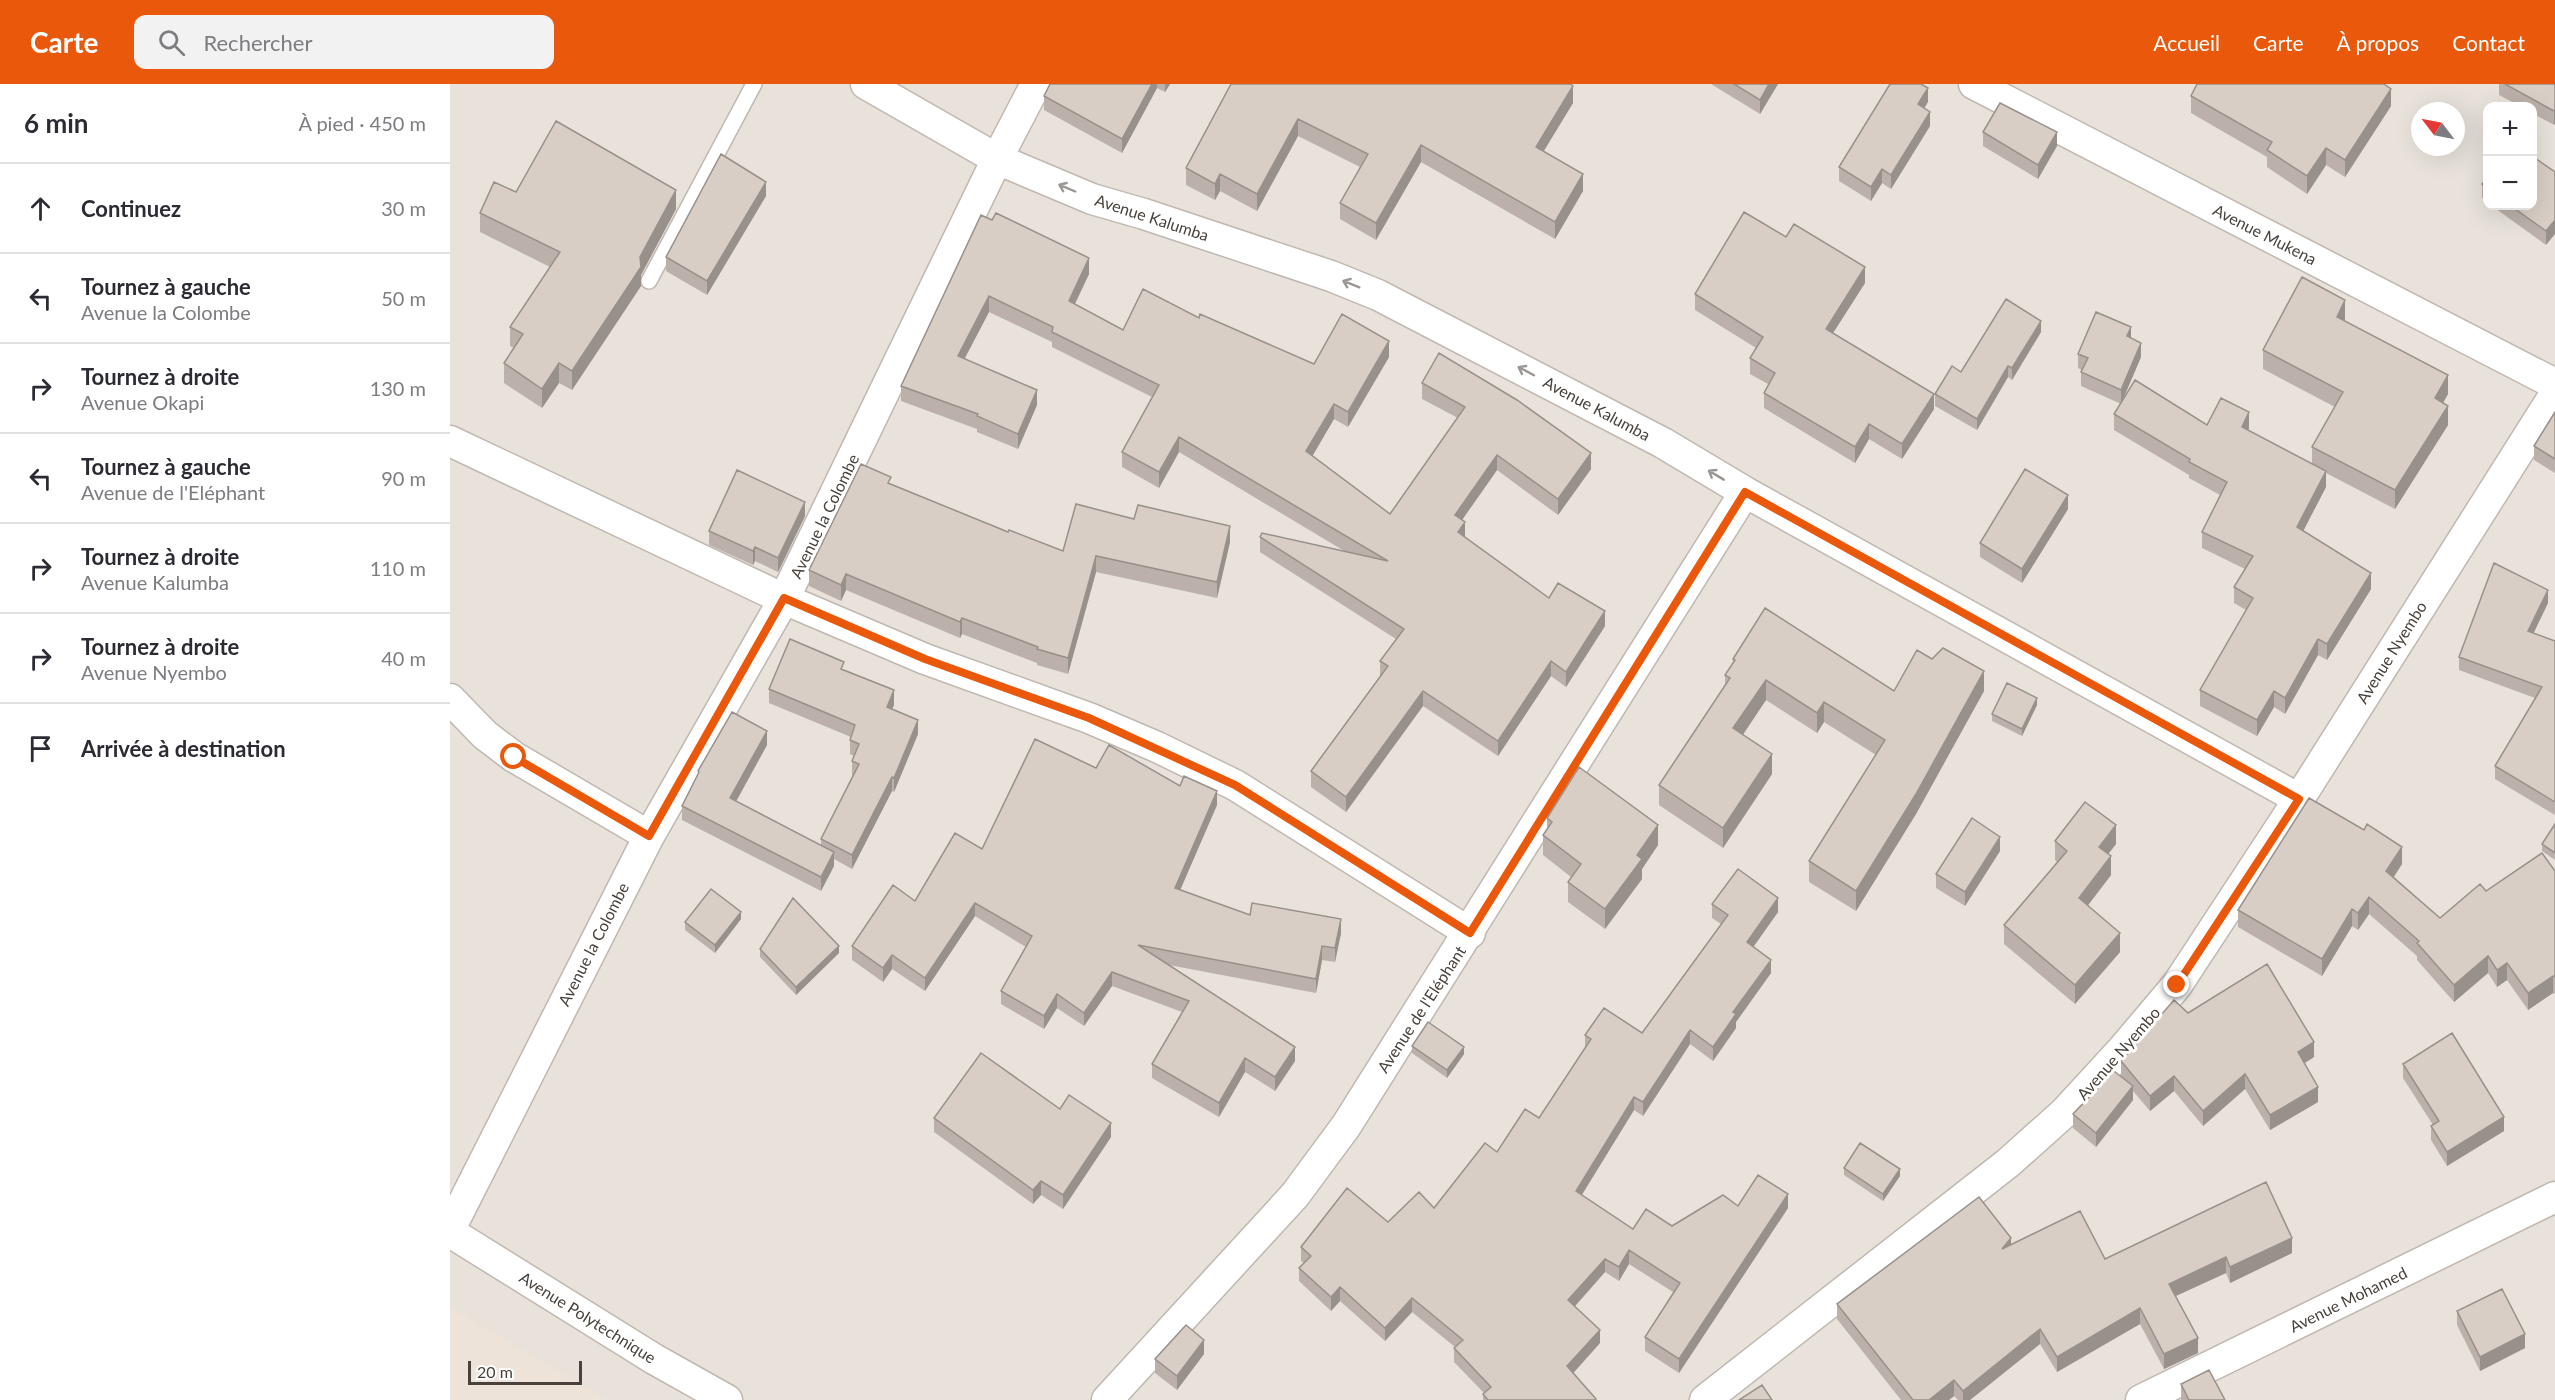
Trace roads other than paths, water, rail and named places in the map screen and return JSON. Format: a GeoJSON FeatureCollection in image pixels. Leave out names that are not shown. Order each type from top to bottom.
{"type":"FeatureCollection","features":[{"type":"Feature","properties":{"kind":"street","name":"Avenue Kalumba"},"geometry":{"type":"LineString","coordinates":[[866,84],[997,159],[1092,199],[1320,273],[1378,295],[1663,443],[1745,492],[2299,799]]}},
{"type":"Feature","properties":{"kind":"street","name":"Avenue la Colombe"},"geometry":{"type":"LineString","coordinates":[[450,1230],[649,836],[784,598],[997,159],[1036,84]]}},
{"type":"Feature","properties":{"kind":"street","name":"Avenue Mukena"},"geometry":{"type":"LineString","coordinates":[[1974,84],[2555,384]]}},
{"type":"Feature","properties":{"kind":"street","name":"Avenue Nyembo"},"geometry":{"type":"LineString","coordinates":[[1706,1400],[2007,1163],[2065,1112],[2177,985],[2299,799],[2555,394]]}},
{"type":"Feature","properties":{"kind":"street"},"geometry":{"type":"LineString","coordinates":[[450,441],[784,598],[925,659],[1089,718],[1235,785],[1470,933]]}},
{"type":"Feature","properties":{"kind":"street","name":"Avenue de l'Eléphant"},"geometry":{"type":"LineString","coordinates":[[1107,1400],[1295,1195],[1346,1126],[1470,933],[1745,492]]}},
{"type":"Feature","properties":{"kind":"street"},"geometry":{"type":"LineString","coordinates":[[450,699],[485,735],[514,757],[649,836]]}},
{"type":"Feature","properties":{"kind":"street","name":"Avenue Mohamed"},"geometry":{"type":"LineString","coordinates":[[2141,1400],[2555,1197]]}},
{"type":"Feature","properties":{"kind":"street","name":"Avenue Polytechnique"},"geometry":{"type":"LineString","coordinates":[[450,1230],[654,1359],[727,1400]]}},
{"type":"Feature","properties":{"kind":"lane"},"geometry":{"type":"LineString","coordinates":[[650,281],[754,84]]}}]}
